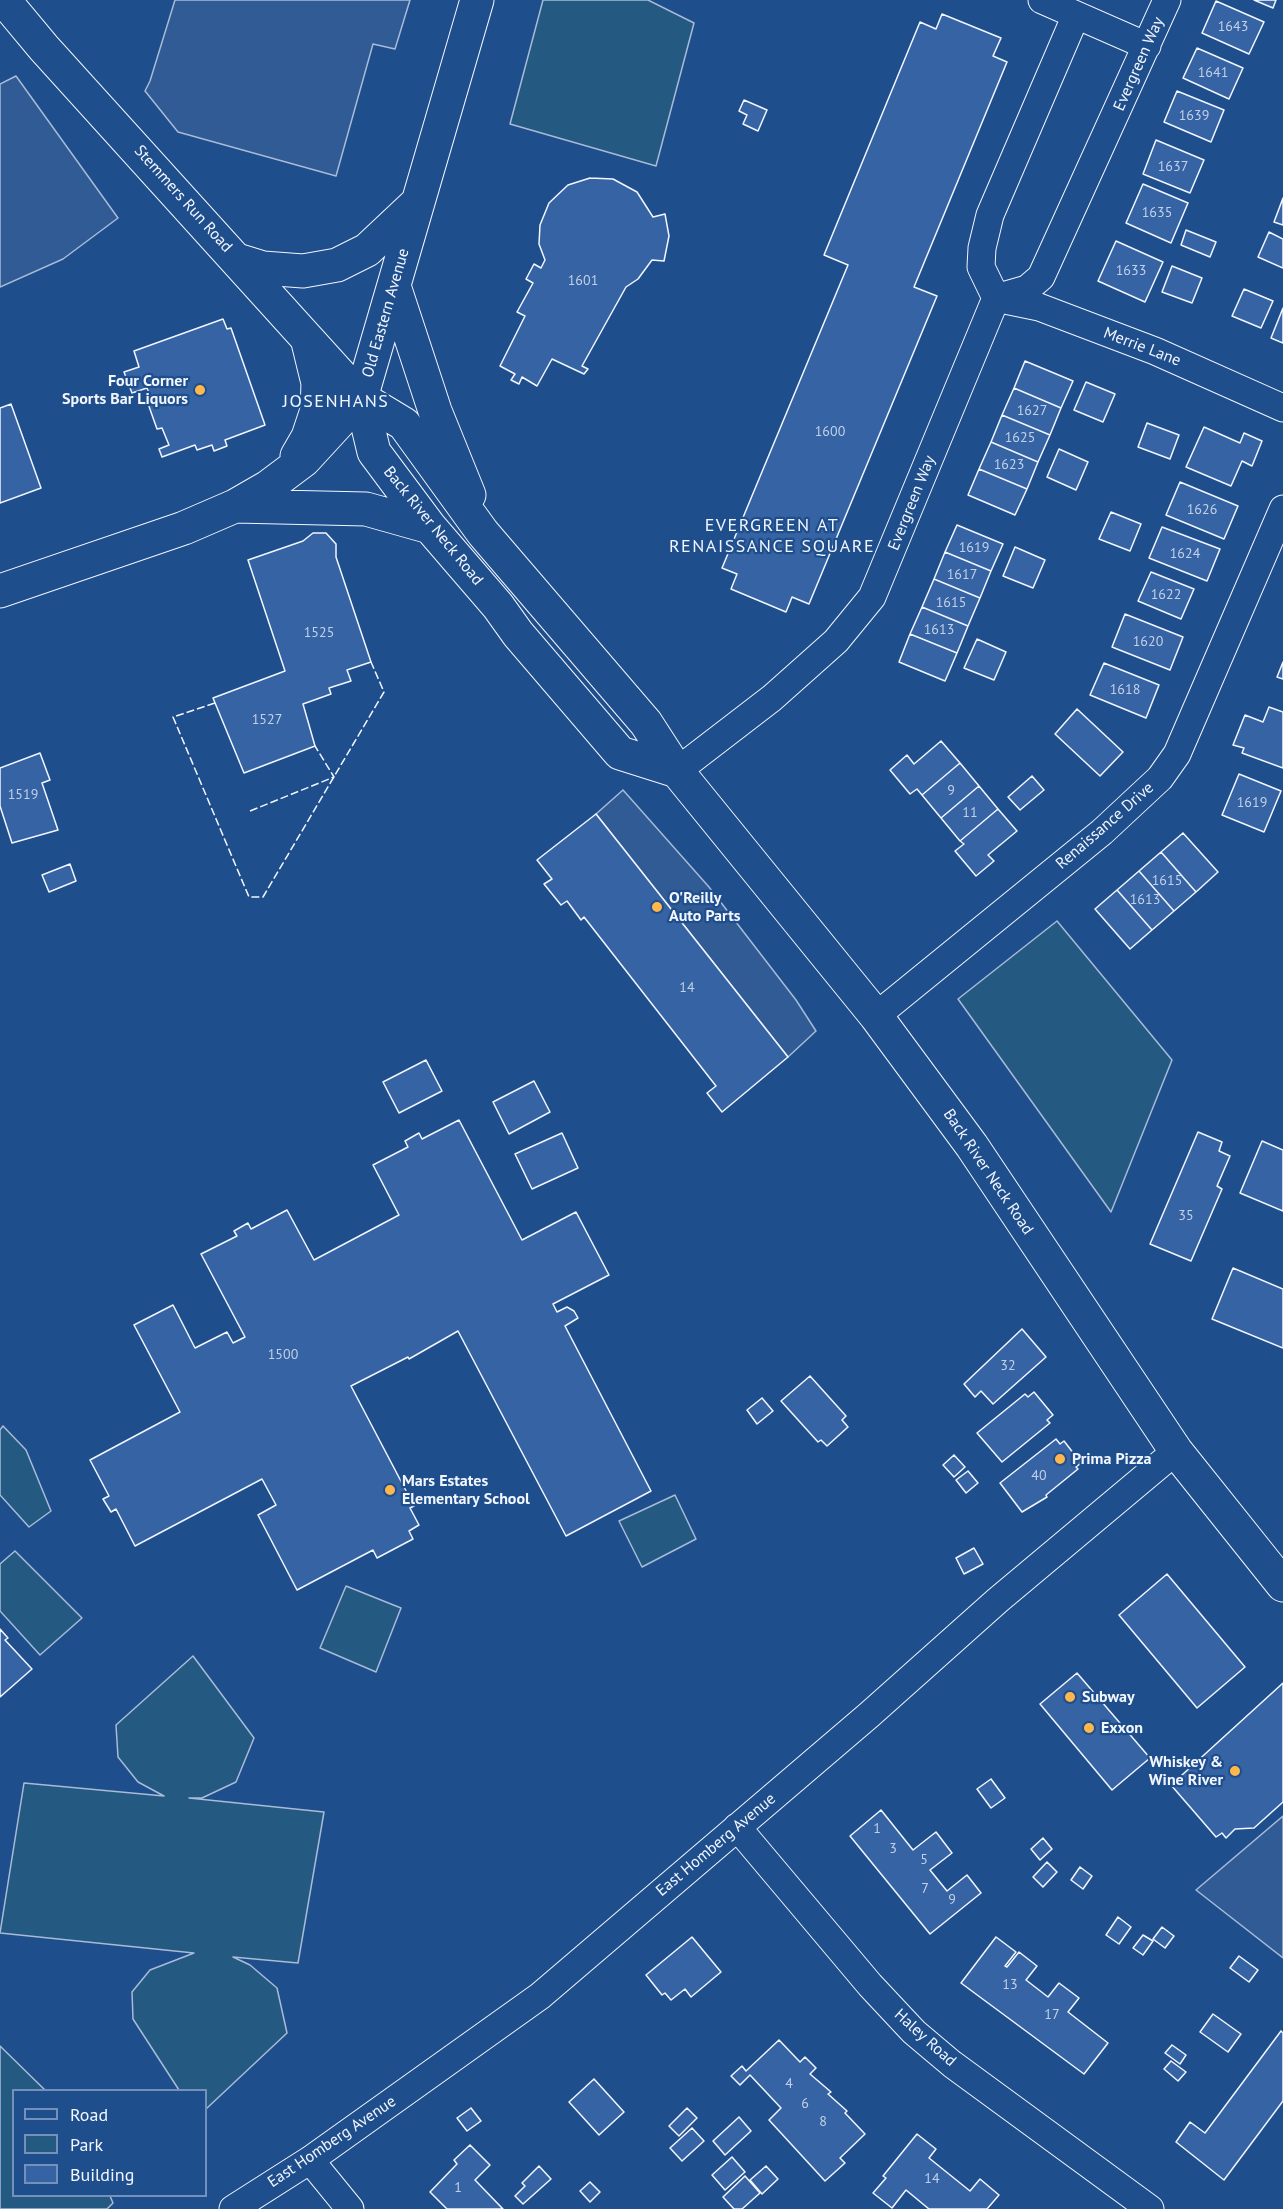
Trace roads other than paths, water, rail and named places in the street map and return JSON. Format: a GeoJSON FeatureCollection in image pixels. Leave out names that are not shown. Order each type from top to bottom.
{"type":"FeatureCollection","features":[{"type":"Feature","properties":{"kind":"street","name":"Stemmers Run Road"},"geometry":{"type":"LineString","coordinates":[[4,0],[44,48],[361,398]]}},
{"type":"Feature","properties":{"kind":"street","name":"Old Eastern Avenue"},"geometry":{"type":"LineString","coordinates":[[0,591],[184,528],[235,506],[287,472],[337,426],[361,398],[477,0]]}},
{"type":"Feature","properties":{"kind":"street"},"geometry":{"type":"LineString","coordinates":[[1042,0],[1147,46]]}},
{"type":"Feature","properties":{"kind":"street","name":"Evergreen Way"},"geometry":{"type":"LineString","coordinates":[[676,771],[772,698],[836,641],[872,597],[996,298],[1027,289],[1041,277],[1167,0]]}},
{"type":"Feature","properties":{"kind":"street"},"geometry":{"type":"LineString","coordinates":[[996,298],[981,267],[982,248],[990,215],[1076,15]]}},
{"type":"Feature","properties":{"kind":"street"},"geometry":{"type":"LineString","coordinates":[[237,260],[263,268],[303,271],[337,266],[368,250],[418,202]]}},
{"type":"Feature","properties":{"kind":"street"},"geometry":{"type":"LineString","coordinates":[[394,286],[435,411],[483,533]]}},
{"type":"Feature","properties":{"kind":"street","name":"Merrie Lane"},"geometry":{"type":"LineString","coordinates":[[996,298],[1039,307],[1144,347],[1283,408]]}},
{"type":"Feature","properties":{"kind":"street"},"geometry":{"type":"LineString","coordinates":[[287,472],[308,437],[317,410],[318,382],[307,337]]}},
{"type":"Feature","properties":{"kind":"street","name":"Back River Neck Road"},"geometry":{"type":"LineString","coordinates":[[361,398],[374,452],[430,527],[620,753],[676,771]]}},
{"type":"Feature","properties":{"kind":"street","name":"Back River Neck Road"},"geometry":{"type":"LineString","coordinates":[[361,398],[404,424],[483,533],[646,723],[676,771],[876,1016],[972,1146],[1176,1451],[1283,1585]]}},
{"type":"Feature","properties":{"kind":"street"},"geometry":{"type":"LineString","coordinates":[[235,506],[366,509],[430,527]]}},
{"type":"Feature","properties":{"kind":"street","name":"Renaissance Drive"},"geometry":{"type":"LineString","coordinates":[[876,1016],[1102,832],[1160,778],[1177,754],[1283,509]]}},
{"type":"Feature","properties":{"kind":"street","name":"East Homberg Avenue"},"geometry":{"type":"LineString","coordinates":[[233,2209],[310,2160],[540,1996],[869,1715],[998,1600],[1176,1451]]}},
{"type":"Feature","properties":{"kind":"street","name":"Haley Road"},"geometry":{"type":"LineString","coordinates":[[737,1827],[870,1985],[914,2032],[952,2064],[1150,2209]]}},
{"type":"Feature","properties":{"kind":"street"},"geometry":{"type":"LineString","coordinates":[[310,2160],[350,2209]]}},
{"type":"Feature","properties":{"kind":"place","name":"Four Corner Sports Bar Liquors"},"geometry":{"type":"Point","coordinates":[200,390]}},
{"type":"Feature","properties":{"kind":"place","name":"O'Reilly Auto Parts"},"geometry":{"type":"Point","coordinates":[657,907]}},
{"type":"Feature","properties":{"kind":"place","name":"Prima Pizza"},"geometry":{"type":"Point","coordinates":[1060,1459]}},
{"type":"Feature","properties":{"kind":"place","name":"Mars Estates Elementary School"},"geometry":{"type":"Point","coordinates":[390,1490]}},
{"type":"Feature","properties":{"kind":"place","name":"Subway"},"geometry":{"type":"Point","coordinates":[1070,1697]}},
{"type":"Feature","properties":{"kind":"place","name":"Exxon"},"geometry":{"type":"Point","coordinates":[1089,1728]}},
{"type":"Feature","properties":{"kind":"place","name":"Whiskey & Wine River"},"geometry":{"type":"Point","coordinates":[1235,1771]}},
{"type":"Feature","properties":{"kind":"district","name":"JOSENHANS"},"geometry":{"type":"Point","coordinates":[336,402]}},
{"type":"Feature","properties":{"kind":"district","name":"EVERGREEN AT RENAISSANCE SQUARE"},"geometry":{"type":"Point","coordinates":[772,536]}}]}
